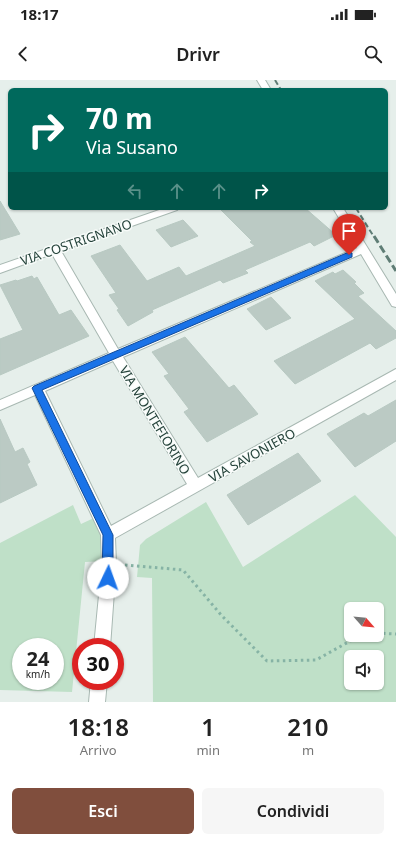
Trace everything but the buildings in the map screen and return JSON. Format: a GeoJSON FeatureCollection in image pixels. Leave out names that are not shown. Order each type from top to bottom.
{"type":"FeatureCollection","features":[{"type":"Feature","properties":{"kind":"street","name":"VIA COSTRIGNANO"},"geometry":{"type":"LineString","coordinates":[[0,269],[168,210]]}},
{"type":"Feature","properties":{"kind":"street"},"geometry":{"type":"LineString","coordinates":[[339,210],[396,303]]}},
{"type":"Feature","properties":{"kind":"street"},"geometry":{"type":"LineString","coordinates":[[0,405],[115,354],[364,249]]}},
{"type":"Feature","properties":{"kind":"street","name":"VIA MONTEFIORINO"},"geometry":{"type":"LineString","coordinates":[[55,250],[115,354],[196,486]]}},
{"type":"Feature","properties":{"kind":"street","name":"VIA SAVONIERO"},"geometry":{"type":"LineString","coordinates":[[108,535],[396,374]]}},
{"type":"Feature","properties":{"kind":"street"},"geometry":{"type":"LineString","coordinates":[[37,388],[108,535],[109,564],[103,638]]}},
{"type":"Feature","properties":{"kind":"street"},"geometry":{"type":"LineString","coordinates":[[97,702],[98,690]]}},
{"type":"Feature","properties":{"kind":"path"},"geometry":{"type":"LineString","coordinates":[[109,564],[183,570],[222,616],[267,661],[316,660],[348,642]]}},
{"type":"Feature","properties":{"kind":"path"},"geometry":{"type":"LineString","coordinates":[[384,633],[396,634]]}},
{"type":"Feature","properties":{"kind":"green space"},"geometry":{"type":"Polygon","coordinates":[[[355,495],[396,537],[396,702],[153,702],[152,578],[137,577],[140,545],[146,539],[206,502],[243,567],[355,495]]]}},
{"type":"Feature","properties":{"kind":"green space"},"geometry":{"type":"Polygon","coordinates":[[[73,505],[81,524],[96,517],[106,539],[105,561],[85,562],[77,638],[72,638],[72,692],[0,690],[0,543],[73,505]]]}},
{"type":"Feature","properties":{"kind":"railway"},"geometry":{"type":"LineString","coordinates":[[275,80],[280,88]]}},
{"type":"Feature","properties":{"kind":"railway"},"geometry":{"type":"LineString","coordinates":[[357,210],[374,237]]}},
{"type":"Feature","properties":{"kind":"railway"},"geometry":{"type":"LineString","coordinates":[[374,236],[396,271]]}},
{"type":"Feature","properties":{"kind":"route"},"geometry":{"type":"LineString","coordinates":[[108,578],[108,535],[37,388],[349,255]]}}]}
